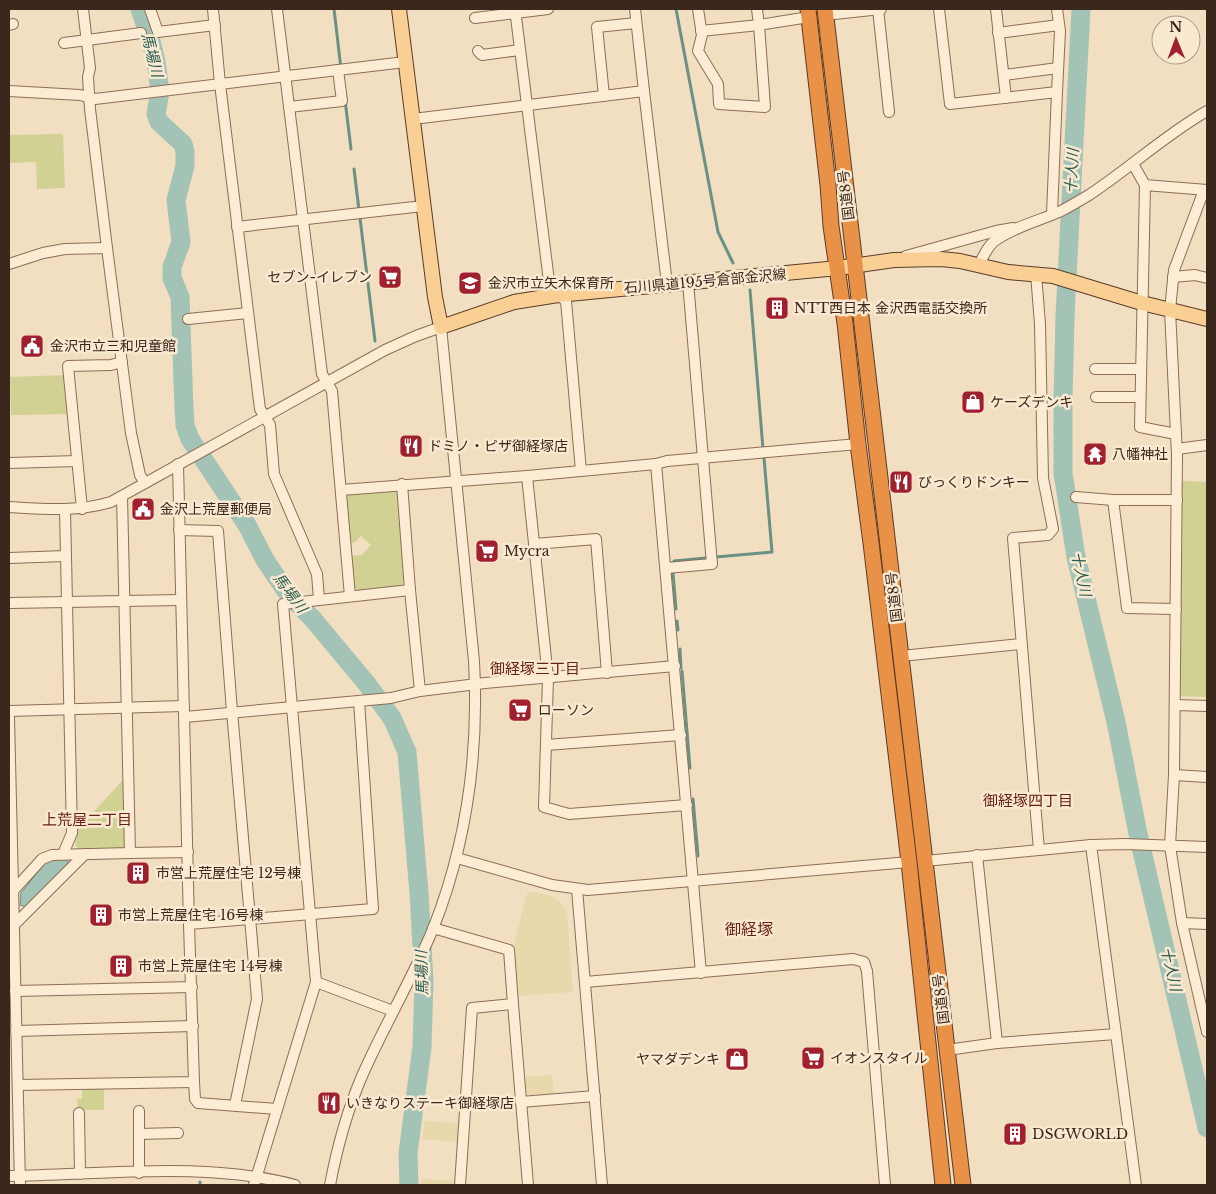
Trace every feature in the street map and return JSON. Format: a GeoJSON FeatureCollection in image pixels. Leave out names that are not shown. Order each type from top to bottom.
{"type":"FeatureCollection","features":[{"type":"Feature","properties":{"kind":"highway","name":"国道8号"},"geometry":{"type":"LineString","coordinates":[[825,12],[963,1185]]}},
{"type":"Feature","properties":{"kind":"highway","name":"国道8号"},"geometry":{"type":"LineString","coordinates":[[808,13],[831,226],[838,268],[909,862],[943,1185]]}},
{"type":"Feature","properties":{"kind":"main road"},"geometry":{"type":"LineString","coordinates":[[399,9],[423,206],[441,328]]}},
{"type":"Feature","properties":{"kind":"main road","name":"石川県道195号倉部金沢線"},"geometry":{"type":"LineString","coordinates":[[441,328],[514,302],[558,295],[838,268],[894,260],[941,259],[960,261],[1008,272],[1053,276],[1142,303]]}},
{"type":"Feature","properties":{"kind":"main road"},"geometry":{"type":"LineString","coordinates":[[1142,303],[1207,320]]}},
{"type":"Feature","properties":{"kind":"street"},"geometry":{"type":"LineString","coordinates":[[83,9],[90,68],[88,77],[90,97],[131,433],[140,475],[145,483]]}},
{"type":"Feature","properties":{"kind":"street"},"geometry":{"type":"LineString","coordinates":[[150,9],[158,32],[215,25]]}},
{"type":"Feature","properties":{"kind":"street"},"geometry":{"type":"LineString","coordinates":[[213,9],[220,84],[260,409],[270,425],[274,474],[317,574],[319,599]]}},
{"type":"Feature","properties":{"kind":"street"},"geometry":{"type":"LineString","coordinates":[[277,9],[322,374],[332,391],[350,596]]}},
{"type":"Feature","properties":{"kind":"street"},"geometry":{"type":"LineString","coordinates":[[475,18],[515,11],[548,9]]}},
{"type":"Feature","properties":{"kind":"street"},"geometry":{"type":"LineString","coordinates":[[635,9],[667,284]]}},
{"type":"Feature","properties":{"kind":"street"},"geometry":{"type":"LineString","coordinates":[[698,9],[701,31],[698,51],[718,84],[719,104],[765,107],[757,9]]}},
{"type":"Feature","properties":{"kind":"street"},"geometry":{"type":"LineString","coordinates":[[825,12],[879,9],[889,112]]}},
{"type":"Feature","properties":{"kind":"street"},"geometry":{"type":"LineString","coordinates":[[939,9],[950,104],[1058,92]]}},
{"type":"Feature","properties":{"kind":"street"},"geometry":{"type":"LineString","coordinates":[[996,9],[1006,98]]}},
{"type":"Feature","properties":{"kind":"street"},"geometry":{"type":"LineString","coordinates":[[1055,213],[1059,25],[1057,9]]}},
{"type":"Feature","properties":{"kind":"street"},"geometry":{"type":"LineString","coordinates":[[515,11],[550,290],[566,301],[581,471]]}},
{"type":"Feature","properties":{"kind":"street"},"geometry":{"type":"LineString","coordinates":[[701,31],[759,25],[808,13]]}},
{"type":"Feature","properties":{"kind":"street"},"geometry":{"type":"LineString","coordinates":[[604,96],[596,27],[636,23]]}},
{"type":"Feature","properties":{"kind":"street"},"geometry":{"type":"LineString","coordinates":[[998,33],[1059,25]]}},
{"type":"Feature","properties":{"kind":"street"},"geometry":{"type":"LineString","coordinates":[[64,43],[141,34]]}},
{"type":"Feature","properties":{"kind":"street"},"geometry":{"type":"LineString","coordinates":[[478,51],[482,54],[520,50]]}},
{"type":"Feature","properties":{"kind":"street"},"geometry":{"type":"LineString","coordinates":[[9,92],[80,95],[95,98],[405,62]]}},
{"type":"Feature","properties":{"kind":"street"},"geometry":{"type":"LineString","coordinates":[[1004,75],[1058,68]]}},
{"type":"Feature","properties":{"kind":"street"},"geometry":{"type":"LineString","coordinates":[[289,107],[342,101],[340,70]]}},
{"type":"Feature","properties":{"kind":"street"},"geometry":{"type":"LineString","coordinates":[[413,119],[644,91]]}},
{"type":"Feature","properties":{"kind":"street"},"geometry":{"type":"LineString","coordinates":[[979,265],[994,240],[1055,213],[1088,195],[1133,164],[1179,128],[1207,111]]}},
{"type":"Feature","properties":{"kind":"street"},"geometry":{"type":"LineString","coordinates":[[1133,164],[1145,185],[1140,427],[1176,434]]}},
{"type":"Feature","properties":{"kind":"street"},"geometry":{"type":"LineString","coordinates":[[1145,185],[1206,190],[1174,270],[1170,310],[1177,449],[1174,776],[1170,846],[1182,923],[1206,1017],[1207,1032]]}},
{"type":"Feature","properties":{"kind":"street"},"geometry":{"type":"LineString","coordinates":[[237,227],[423,206]]}},
{"type":"Feature","properties":{"kind":"street"},"geometry":{"type":"LineString","coordinates":[[894,260],[996,231],[1021,227]]}},
{"type":"Feature","properties":{"kind":"street"},"geometry":{"type":"LineString","coordinates":[[9,264],[42,253],[64,249],[108,248]]}},
{"type":"Feature","properties":{"kind":"street"},"geometry":{"type":"LineString","coordinates":[[1036,274],[1040,324],[1043,478],[1053,530],[1048,535],[1013,538],[1039,850]]}},
{"type":"Feature","properties":{"kind":"street"},"geometry":{"type":"LineString","coordinates":[[1173,277],[1195,275],[1207,278]]}},
{"type":"Feature","properties":{"kind":"street"},"geometry":{"type":"LineString","coordinates":[[666,568],[712,564],[688,282]]}},
{"type":"Feature","properties":{"kind":"street"},"geometry":{"type":"LineString","coordinates":[[188,319],[248,313]]}},
{"type":"Feature","properties":{"kind":"street"},"geometry":{"type":"LineString","coordinates":[[9,507],[65,510],[82,509],[111,502],[385,350],[416,336],[441,328],[476,685],[476,731],[472,771],[457,858],[433,928],[362,1077],[346,1121],[330,1185]]}},
{"type":"Feature","properties":{"kind":"street"},"geometry":{"type":"LineString","coordinates":[[82,509],[68,366],[111,365],[122,362]]}},
{"type":"Feature","properties":{"kind":"street"},"geometry":{"type":"LineString","coordinates":[[1095,369],[1141,368]]}},
{"type":"Feature","properties":{"kind":"street"},"geometry":{"type":"LineString","coordinates":[[1096,397],[1140,397]]}},
{"type":"Feature","properties":{"kind":"street"},"geometry":{"type":"LineString","coordinates":[[341,490],[527,476],[858,444]]}},
{"type":"Feature","properties":{"kind":"street"},"geometry":{"type":"LineString","coordinates":[[1177,449],[1207,445]]}},
{"type":"Feature","properties":{"kind":"street"},"geometry":{"type":"LineString","coordinates":[[9,463],[77,462]]}},
{"type":"Feature","properties":{"kind":"street"},"geometry":{"type":"LineString","coordinates":[[178,464],[195,1099],[198,1103],[277,1109]]}},
{"type":"Feature","properties":{"kind":"street"},"geometry":{"type":"LineString","coordinates":[[656,464],[701,973]]}},
{"type":"Feature","properties":{"kind":"street"},"geometry":{"type":"LineString","coordinates":[[527,476],[548,678],[544,807],[569,814],[687,804]]}},
{"type":"Feature","properties":{"kind":"street"},"geometry":{"type":"LineString","coordinates":[[402,484],[420,691]]}},
{"type":"Feature","properties":{"kind":"street"},"geometry":{"type":"LineString","coordinates":[[122,496],[130,853]]}},
{"type":"Feature","properties":{"kind":"street"},"geometry":{"type":"LineString","coordinates":[[1076,496],[1113,500],[1177,500]]}},
{"type":"Feature","properties":{"kind":"street"},"geometry":{"type":"LineString","coordinates":[[1113,500],[1127,608],[1176,609]]}},
{"type":"Feature","properties":{"kind":"street"},"geometry":{"type":"LineString","coordinates":[[63,854],[72,833],[65,510]]}},
{"type":"Feature","properties":{"kind":"street"},"geometry":{"type":"LineString","coordinates":[[179,530],[218,530],[257,1000],[235,1105]]}},
{"type":"Feature","properties":{"kind":"street"},"geometry":{"type":"LineString","coordinates":[[534,544],[596,539],[607,673]]}},
{"type":"Feature","properties":{"kind":"street"},"geometry":{"type":"LineString","coordinates":[[9,558],[66,556]]}},
{"type":"Feature","properties":{"kind":"street"},"geometry":{"type":"LineString","coordinates":[[255,1181],[316,982],[283,604],[410,590]]}},
{"type":"Feature","properties":{"kind":"street"},"geometry":{"type":"LineString","coordinates":[[9,603],[181,600]]}},
{"type":"Feature","properties":{"kind":"street"},"geometry":{"type":"LineString","coordinates":[[901,656],[1021,644]]}},
{"type":"Feature","properties":{"kind":"street"},"geometry":{"type":"LineString","coordinates":[[9,711],[127,708],[184,711],[209,715],[232,711],[370,700],[420,691],[674,666]]}},
{"type":"Feature","properties":{"kind":"street"},"geometry":{"type":"LineString","coordinates":[[189,924],[373,908],[359,701]]}},
{"type":"Feature","properties":{"kind":"street"},"geometry":{"type":"LineString","coordinates":[[1175,705],[1207,706]]}},
{"type":"Feature","properties":{"kind":"street"},"geometry":{"type":"LineString","coordinates":[[9,717],[10,857],[14,925],[13,995],[16,1031],[20,1181]]}},
{"type":"Feature","properties":{"kind":"street"},"geometry":{"type":"LineString","coordinates":[[546,746],[681,735]]}},
{"type":"Feature","properties":{"kind":"street"},"geometry":{"type":"LineString","coordinates":[[1174,776],[1207,777]]}},
{"type":"Feature","properties":{"kind":"street"},"geometry":{"type":"LineString","coordinates":[[925,861],[1092,845],[1125,844],[1207,847]]}},
{"type":"Feature","properties":{"kind":"street"},"geometry":{"type":"LineString","coordinates":[[1092,845],[1136,1185]]}},
{"type":"Feature","properties":{"kind":"street"},"geometry":{"type":"LineString","coordinates":[[13,891],[42,859],[52,855],[188,852]]}},
{"type":"Feature","properties":{"kind":"street"},"geometry":{"type":"LineString","coordinates":[[14,925],[85,854]]}},
{"type":"Feature","properties":{"kind":"street"},"geometry":{"type":"LineString","coordinates":[[977,855],[996,1043]]}},
{"type":"Feature","properties":{"kind":"street"},"geometry":{"type":"LineString","coordinates":[[457,858],[577,890],[909,862]]}},
{"type":"Feature","properties":{"kind":"street"},"geometry":{"type":"LineString","coordinates":[[577,890],[602,1185]]}},
{"type":"Feature","properties":{"kind":"street"},"geometry":{"type":"LineString","coordinates":[[1182,923],[1207,924]]}},
{"type":"Feature","properties":{"kind":"street"},"geometry":{"type":"LineString","coordinates":[[433,928],[508,950],[528,1185]]}},
{"type":"Feature","properties":{"kind":"street"},"geometry":{"type":"LineString","coordinates":[[585,982],[853,959],[864,962],[867,971],[885,1185]]}},
{"type":"Feature","properties":{"kind":"street"},"geometry":{"type":"LineString","coordinates":[[316,982],[393,1011]]}},
{"type":"Feature","properties":{"kind":"street"},"geometry":{"type":"LineString","coordinates":[[13,995],[192,987]]}},
{"type":"Feature","properties":{"kind":"street"},"geometry":{"type":"LineString","coordinates":[[460,1185],[472,1008],[513,1004]]}},
{"type":"Feature","properties":{"kind":"street"},"geometry":{"type":"LineString","coordinates":[[16,1031],[193,1026]]}},
{"type":"Feature","properties":{"kind":"street"},"geometry":{"type":"LineString","coordinates":[[947,1050],[996,1043],[1116,1034]]}},
{"type":"Feature","properties":{"kind":"street"},"geometry":{"type":"LineString","coordinates":[[18,1085],[194,1082]]}},
{"type":"Feature","properties":{"kind":"street"},"geometry":{"type":"LineString","coordinates":[[521,1102],[595,1096]]}},
{"type":"Feature","properties":{"kind":"street"},"geometry":{"type":"LineString","coordinates":[[139,1111],[139,1172]]}},
{"type":"Feature","properties":{"kind":"street"},"geometry":{"type":"LineString","coordinates":[[79,1113],[80,1174]]}},
{"type":"Feature","properties":{"kind":"street"},"geometry":{"type":"LineString","coordinates":[[139,1134],[178,1133]]}},
{"type":"Feature","properties":{"kind":"street"},"geometry":{"type":"LineString","coordinates":[[9,1176],[20,1181],[80,1174],[200,1172],[294,1185]]}},
{"type":"Feature","properties":{"kind":"shaded area"},"geometry":{"type":"Polygon","coordinates":[[[52,859],[67,859],[68,863],[26,907],[20,905],[21,893],[44,864],[52,859]]]}},
{"type":"Feature","properties":{"kind":"shaded area"},"geometry":{"type":"Polygon","coordinates":[[[528,891],[555,897],[567,911],[573,992],[517,996],[513,946],[528,891]]]}},
{"type":"Feature","properties":{"kind":"shaded area"},"geometry":{"type":"Polygon","coordinates":[[[552,1075],[554,1094],[529,1095],[524,1092],[523,1077],[552,1075]]]}},
{"type":"Feature","properties":{"kind":"shaded area"},"geometry":{"type":"Polygon","coordinates":[[[425,1121],[459,1123],[458,1142],[422,1139],[425,1121]]]}},
{"type":"Feature","properties":{"kind":"shaded area"},"geometry":{"type":"Polygon","coordinates":[[[422,1179],[454,1181],[454,1185],[422,1185],[422,1179]]]}},
{"type":"Feature","properties":{"kind":"green space"},"geometry":{"type":"Polygon","coordinates":[[[63,134],[65,188],[37,189],[36,162],[9,163],[9,135],[63,134]]]}},
{"type":"Feature","properties":{"kind":"green space"},"geometry":{"type":"Polygon","coordinates":[[[65,375],[69,414],[11,415],[10,377],[65,375]]]}},
{"type":"Feature","properties":{"kind":"green space"},"geometry":{"type":"Polygon","coordinates":[[[1180,481],[1207,482],[1207,697],[1181,696],[1180,481]]]}},
{"type":"Feature","properties":{"kind":"green space"},"geometry":{"type":"Polygon","coordinates":[[[392,489],[397,493],[405,581],[400,587],[359,591],[354,587],[351,556],[362,555],[371,545],[361,536],[355,542],[350,543],[346,498],[350,493],[392,489]]]}},
{"type":"Feature","properties":{"kind":"green space"},"geometry":{"type":"Polygon","coordinates":[[[123,780],[125,845],[121,849],[79,849],[76,846],[75,832],[123,780]]]}},
{"type":"Feature","properties":{"kind":"green space"},"geometry":{"type":"Polygon","coordinates":[[[82,1089],[104,1089],[104,1110],[78,1110],[77,1099],[82,1099],[82,1089]]]}},
{"type":"Feature","properties":{"kind":"waterway","name":"馬場川"},"geometry":{"type":"LineString","coordinates":[[140,9],[156,62],[160,91],[156,114],[159,122],[183,144],[185,152],[185,166],[176,200],[181,242],[172,267],[172,278],[180,297],[185,425],[190,439],[247,525],[265,560],[288,594],[312,618],[367,684],[392,718],[407,752],[419,893],[424,982],[422,1047],[408,1153],[409,1185]]}},
{"type":"Feature","properties":{"kind":"waterway"},"geometry":{"type":"LineString","coordinates":[[334,9],[341,69]]}},
{"type":"Feature","properties":{"kind":"waterway"},"geometry":{"type":"LineString","coordinates":[[676,9],[718,232],[733,263]]}},
{"type":"Feature","properties":{"kind":"waterway","name":"十人川"},"geometry":{"type":"LineString","coordinates":[[1081,9],[1065,316],[1063,473],[1076,557],[1116,722],[1138,834],[1207,1128]]}},
{"type":"Feature","properties":{"kind":"waterway"},"geometry":{"type":"LineString","coordinates":[[345,100],[351,149]]}},
{"type":"Feature","properties":{"kind":"waterway"},"geometry":{"type":"LineString","coordinates":[[354,169],[375,341]]}},
{"type":"Feature","properties":{"kind":"waterway"},"geometry":{"type":"LineString","coordinates":[[750,290],[763,449]]}},
{"type":"Feature","properties":{"kind":"waterway"},"geometry":{"type":"LineString","coordinates":[[716,557],[772,552],[764,458]]}},
{"type":"Feature","properties":{"kind":"waterway"},"geometry":{"type":"LineString","coordinates":[[674,561],[706,558]]}},
{"type":"Feature","properties":{"kind":"waterway"},"geometry":{"type":"LineString","coordinates":[[673,573],[676,609]]}},
{"type":"Feature","properties":{"kind":"waterway"},"geometry":{"type":"LineString","coordinates":[[677,621],[678,630]]}},
{"type":"Feature","properties":{"kind":"waterway"},"geometry":{"type":"LineString","coordinates":[[680,649],[681,668]]}},
{"type":"Feature","properties":{"kind":"waterway"},"geometry":{"type":"LineString","coordinates":[[682,671],[690,768]]}},
{"type":"Feature","properties":{"kind":"waterway"},"geometry":{"type":"LineString","coordinates":[[693,799],[698,856]]}},
{"type":"Feature","properties":{"kind":"place","name":"セブン-イレブン"},"geometry":{"type":"Point","coordinates":[390,277]}},
{"type":"Feature","properties":{"kind":"place","name":"金沢市立矢木保育所"},"geometry":{"type":"Point","coordinates":[470,283]}},
{"type":"Feature","properties":{"kind":"place","name":"NTT西日本 金沢西電話交換所"},"geometry":{"type":"Point","coordinates":[777,308]}},
{"type":"Feature","properties":{"kind":"place","name":"金沢市立三和児童館"},"geometry":{"type":"Point","coordinates":[32,346]}},
{"type":"Feature","properties":{"kind":"place","name":"ケーズデンキ"},"geometry":{"type":"Point","coordinates":[973,402]}},
{"type":"Feature","properties":{"kind":"place","name":"ドミノ・ピザ御経塚店"},"geometry":{"type":"Point","coordinates":[411,446]}},
{"type":"Feature","properties":{"kind":"place","name":"八幡神社"},"geometry":{"type":"Point","coordinates":[1095,454]}},
{"type":"Feature","properties":{"kind":"place","name":"びっくりドンキー"},"geometry":{"type":"Point","coordinates":[901,482]}},
{"type":"Feature","properties":{"kind":"place","name":"金沢上荒屋郵便局"},"geometry":{"type":"Point","coordinates":[143,509]}},
{"type":"Feature","properties":{"kind":"place","name":"Mycra"},"geometry":{"type":"Point","coordinates":[487,551]}},
{"type":"Feature","properties":{"kind":"place","name":"ローソン"},"geometry":{"type":"Point","coordinates":[520,710]}},
{"type":"Feature","properties":{"kind":"place","name":"市営上荒屋住宅 12号棟"},"geometry":{"type":"Point","coordinates":[138,873]}},
{"type":"Feature","properties":{"kind":"place","name":"市営上荒屋住宅 16号棟"},"geometry":{"type":"Point","coordinates":[101,915]}},
{"type":"Feature","properties":{"kind":"place","name":"市営上荒屋住宅 14号棟"},"geometry":{"type":"Point","coordinates":[121,966]}},
{"type":"Feature","properties":{"kind":"place","name":"イオンスタイル"},"geometry":{"type":"Point","coordinates":[813,1058]}},
{"type":"Feature","properties":{"kind":"place","name":"ヤマダデンキ"},"geometry":{"type":"Point","coordinates":[737,1059]}},
{"type":"Feature","properties":{"kind":"place","name":"いきなりステーキ御経塚店"},"geometry":{"type":"Point","coordinates":[329,1103]}},
{"type":"Feature","properties":{"kind":"place","name":"DSGWORLD"},"geometry":{"type":"Point","coordinates":[1015,1134]}},
{"type":"Feature","properties":{"kind":"district","name":"御経塚三丁目"},"geometry":{"type":"Point","coordinates":[535,669]}},
{"type":"Feature","properties":{"kind":"district","name":"御経塚四丁目"},"geometry":{"type":"Point","coordinates":[1028,801]}},
{"type":"Feature","properties":{"kind":"district","name":"上荒屋二丁目"},"geometry":{"type":"Point","coordinates":[87,820]}},
{"type":"Feature","properties":{"kind":"district","name":"御経塚"},"geometry":{"type":"Point","coordinates":[749,929]}}]}
